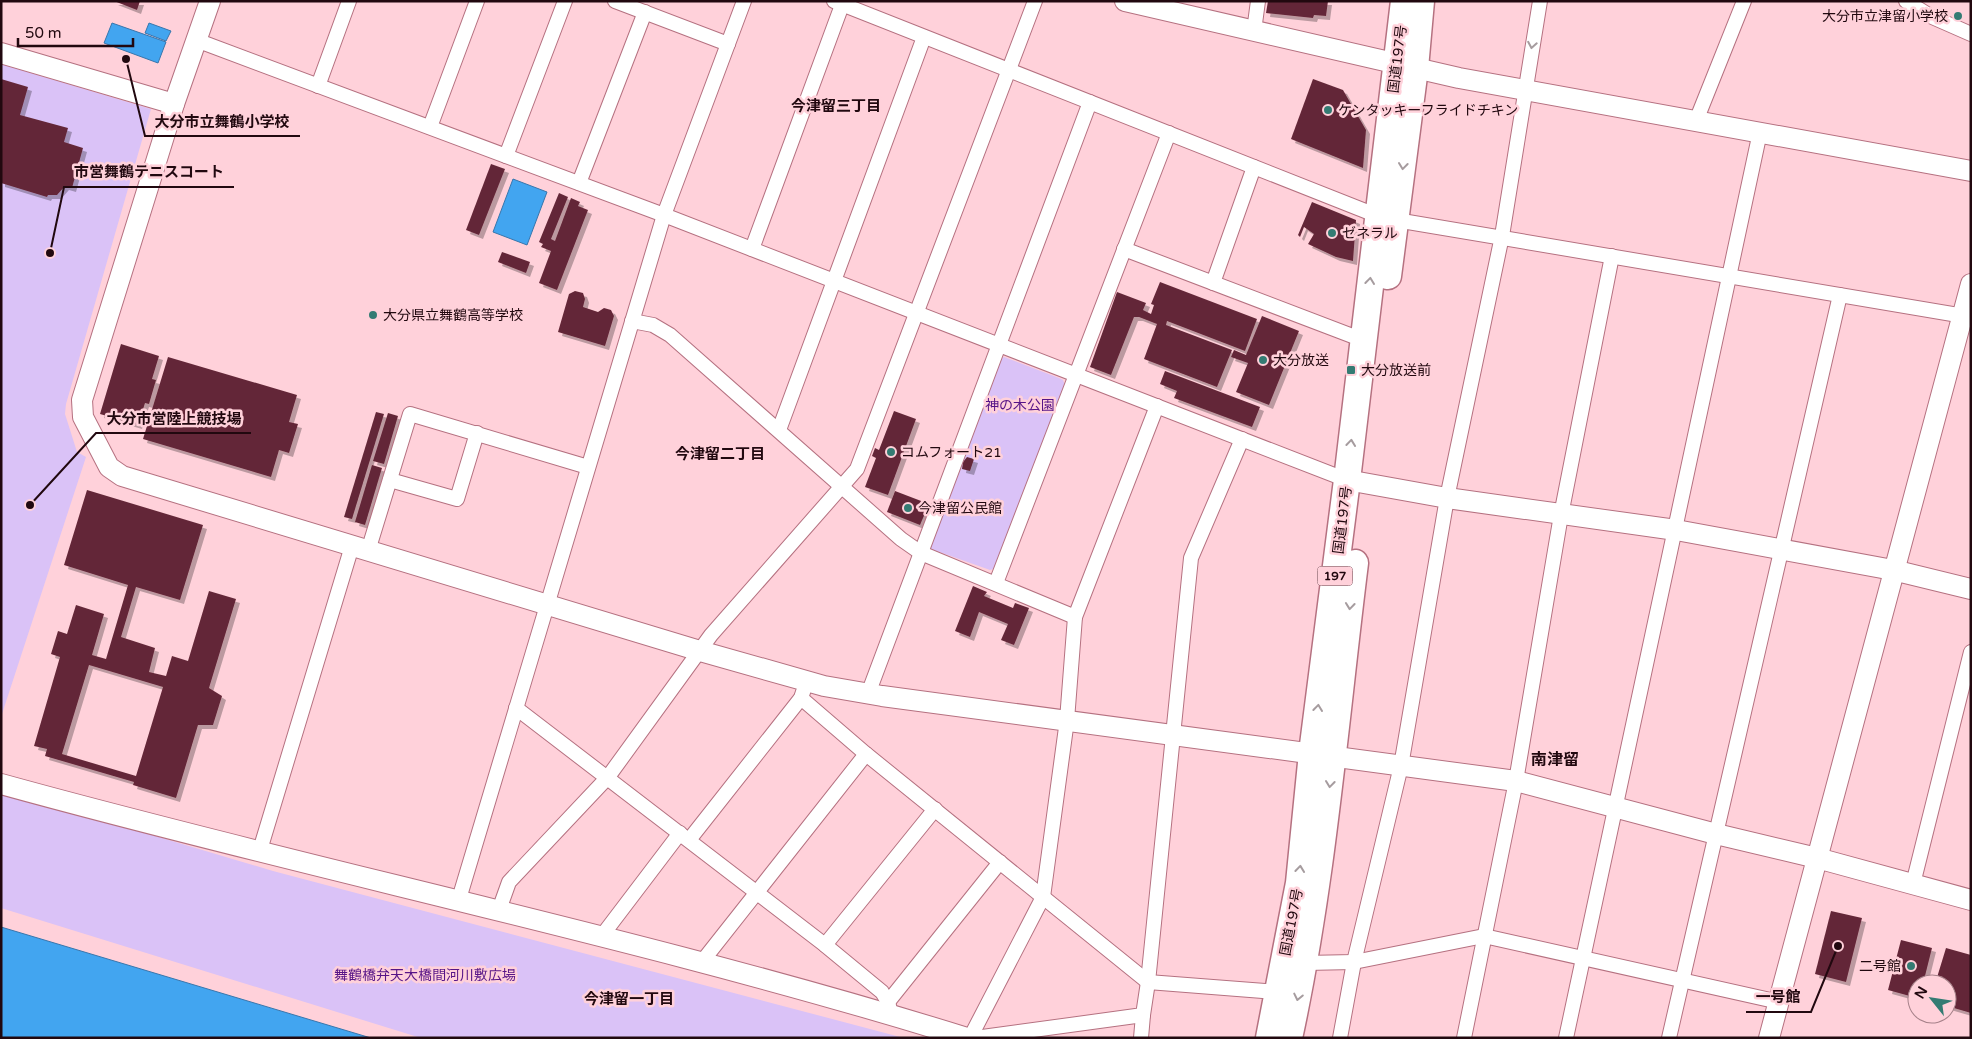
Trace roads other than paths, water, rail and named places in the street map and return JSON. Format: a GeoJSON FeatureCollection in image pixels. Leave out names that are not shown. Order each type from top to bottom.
{"type":"FeatureCollection","features":[{"type":"Feature","properties":{"kind":"highway","name":"国道197号"},"geometry":{"type":"LineString","coordinates":[[1404,1],[1406,66]]}},
{"type":"Feature","properties":{"kind":"highway","name":"国道197号"},"geometry":{"type":"LineString","coordinates":[[1356,482],[1363,340],[1387,218],[1406,66],[1421,1]]}},
{"type":"Feature","properties":{"kind":"highway","name":"国道197号"},"geometry":{"type":"LineString","coordinates":[[1289,1038],[1305,963],[1323,754],[1356,482],[1382,318],[1387,218]]}},
{"type":"Feature","properties":{"kind":"highway","name":"国道197号"},"geometry":{"type":"LineString","coordinates":[[1269,1038],[1323,754]]}},
{"type":"Feature","properties":{"kind":"street"},"geometry":{"type":"LineString","coordinates":[[210,1],[174,104],[82,400],[83,417],[109,467],[122,476],[700,651],[804,690],[868,694],[1516,781],[1716,834],[1817,858],[1971,900]]}},
{"type":"Feature","properties":{"kind":"street"},"geometry":{"type":"LineString","coordinates":[[318,86],[349,1]]}},
{"type":"Feature","properties":{"kind":"street"},"geometry":{"type":"LineString","coordinates":[[430,127],[477,1]]}},
{"type":"Feature","properties":{"kind":"street"},"geometry":{"type":"LineString","coordinates":[[506,156],[565,1]]}},
{"type":"Feature","properties":{"kind":"street"},"geometry":{"type":"LineString","coordinates":[[615,1],[728,44]]}},
{"type":"Feature","properties":{"kind":"street"},"geometry":{"type":"LineString","coordinates":[[459,899],[664,214],[744,1]]}},
{"type":"Feature","properties":{"kind":"street"},"geometry":{"type":"LineString","coordinates":[[499,910],[510,882],[608,777],[711,635],[857,469],[1035,1]]}},
{"type":"Feature","properties":{"kind":"street"},"geometry":{"type":"LineString","coordinates":[[1125,1],[1406,66],[1525,90],[1971,171]]}},
{"type":"Feature","properties":{"kind":"street"},"geometry":{"type":"LineString","coordinates":[[1254,31],[1258,1]]}},
{"type":"Feature","properties":{"kind":"street"},"geometry":{"type":"LineString","coordinates":[[1340,1038],[1354,962],[1401,766],[1447,498],[1502,236],[1540,1]]}},
{"type":"Feature","properties":{"kind":"street"},"geometry":{"type":"LineString","coordinates":[[1696,121],[1744,1]]}},
{"type":"Feature","properties":{"kind":"street"},"geometry":{"type":"LineString","coordinates":[[1906,1],[1930,16],[1971,34]]}},
{"type":"Feature","properties":{"kind":"street"},"geometry":{"type":"LineString","coordinates":[[752,249],[838,3],[1387,218],[1966,316]]}},
{"type":"Feature","properties":{"kind":"street"},"geometry":{"type":"LineString","coordinates":[[579,183],[645,12]]}},
{"type":"Feature","properties":{"kind":"street"},"geometry":{"type":"LineString","coordinates":[[779,430],[924,37]]}},
{"type":"Feature","properties":{"kind":"street"},"geometry":{"type":"LineString","coordinates":[[196,40],[664,214],[1356,482],[1447,498],[1676,530],[1894,570],[1971,589]]}},
{"type":"Feature","properties":{"kind":"street"},"geometry":{"type":"LineString","coordinates":[[1,53],[174,104]]}},
{"type":"Feature","properties":{"kind":"street"},"geometry":{"type":"LineString","coordinates":[[868,694],[1090,102]]}},
{"type":"Feature","properties":{"kind":"street"},"geometry":{"type":"LineString","coordinates":[[1566,1038],[1760,132]]}},
{"type":"Feature","properties":{"kind":"street"},"geometry":{"type":"LineString","coordinates":[[996,583],[1169,133]]}},
{"type":"Feature","properties":{"kind":"street"},"geometry":{"type":"LineString","coordinates":[[1213,283],[1254,167]]}},
{"type":"Feature","properties":{"kind":"street"},"geometry":{"type":"LineString","coordinates":[[1124,250],[1363,340]]}},
{"type":"Feature","properties":{"kind":"street"},"geometry":{"type":"LineString","coordinates":[[1464,1038],[1516,781],[1561,515],[1612,256]]}},
{"type":"Feature","properties":{"kind":"street"},"geometry":{"type":"LineString","coordinates":[[1769,1038],[1894,570],[1966,316],[1971,284]]}},
{"type":"Feature","properties":{"kind":"street"},"geometry":{"type":"LineString","coordinates":[[1669,1038],[1840,295]]}},
{"type":"Feature","properties":{"kind":"street"},"geometry":{"type":"LineString","coordinates":[[632,321],[653,325],[670,335],[901,539],[920,553],[1075,617]]}},
{"type":"Feature","properties":{"kind":"street"},"geometry":{"type":"LineString","coordinates":[[1,784],[125,818],[459,899],[701,963],[890,1008],[968,1038],[1043,897],[1067,720],[1075,617],[1157,406]]}},
{"type":"Feature","properties":{"kind":"street"},"geometry":{"type":"LineString","coordinates":[[260,850],[360,548],[390,480],[410,414],[588,467]]}},
{"type":"Feature","properties":{"kind":"street"},"geometry":{"type":"LineString","coordinates":[[390,480],[457,499],[477,433]]}},
{"type":"Feature","properties":{"kind":"street"},"geometry":{"type":"LineString","coordinates":[[1140,1038],[1148,982],[1191,558],[1242,439]]}},
{"type":"Feature","properties":{"kind":"street"},"geometry":{"type":"LineString","coordinates":[[1913,884],[1971,652]]}},
{"type":"Feature","properties":{"kind":"street"},"geometry":{"type":"LineString","coordinates":[[804,690],[866,754],[1148,982],[1278,992]]}},
{"type":"Feature","properties":{"kind":"street"},"geometry":{"type":"LineString","coordinates":[[602,937],[804,690]]}},
{"type":"Feature","properties":{"kind":"street"},"geometry":{"type":"LineString","coordinates":[[516,708],[685,836],[825,946],[882,992],[890,1008]]}},
{"type":"Feature","properties":{"kind":"street"},"geometry":{"type":"LineString","coordinates":[[701,963],[866,754]]}},
{"type":"Feature","properties":{"kind":"street"},"geometry":{"type":"LineString","coordinates":[[825,946],[935,809]]}},
{"type":"Feature","properties":{"kind":"street"},"geometry":{"type":"LineString","coordinates":[[890,1008],[1000,862]]}},
{"type":"Feature","properties":{"kind":"street"},"geometry":{"type":"LineString","coordinates":[[1305,963],[1354,962],[1484,936],[1683,978],[1779,1002]]}},
{"type":"Feature","properties":{"kind":"street"},"geometry":{"type":"LineString","coordinates":[[975,1038],[1143,1015]]}},
{"type":"Feature","properties":{"kind":"water"},"geometry":{"type":"Polygon","coordinates":[[[112,23],[166,42],[158,63],[104,43],[112,23]]]}},
{"type":"Feature","properties":{"kind":"water"},"geometry":{"type":"Polygon","coordinates":[[[149,23],[171,31],[166,41],[145,33],[149,23]]]}},
{"type":"Feature","properties":{"kind":"water"},"geometry":{"type":"Polygon","coordinates":[[[513,179],[547,192],[527,245],[493,232],[513,179]]]}},
{"type":"Feature","properties":{"kind":"water"},"geometry":{"type":"Polygon","coordinates":[[[1,927],[371,1038],[1,1038],[1,927]]]}},
{"type":"Feature","properties":{"kind":"place","name":"大分市立津留小学校"},"geometry":{"type":"Point","coordinates":[1958,16]}},
{"type":"Feature","properties":{"kind":"place","name":"大分市立舞鶴小学校"},"geometry":{"type":"Point","coordinates":[126,59]}},
{"type":"Feature","properties":{"kind":"place","name":"ケンタッキーフライドチキン"},"geometry":{"type":"Point","coordinates":[1328,110]}},
{"type":"Feature","properties":{"kind":"place","name":"ゼネラル"},"geometry":{"type":"Point","coordinates":[1332,233]}},
{"type":"Feature","properties":{"kind":"place","name":"市営舞鶴テニスコート"},"geometry":{"type":"Point","coordinates":[50,253]}},
{"type":"Feature","properties":{"kind":"place","name":"大分県立舞鶴高等学校"},"geometry":{"type":"Point","coordinates":[373,315]}},
{"type":"Feature","properties":{"kind":"place","name":"大分放送"},"geometry":{"type":"Point","coordinates":[1263,360]}},
{"type":"Feature","properties":{"kind":"place","name":"大分放送前"},"geometry":{"type":"Point","coordinates":[1351,370]}},
{"type":"Feature","properties":{"kind":"place","name":"コムフォート21"},"geometry":{"type":"Point","coordinates":[891,452]}},
{"type":"Feature","properties":{"kind":"place","name":"大分市営陸上競技場"},"geometry":{"type":"Point","coordinates":[30,505]}},
{"type":"Feature","properties":{"kind":"place","name":"今津留公民館"},"geometry":{"type":"Point","coordinates":[908,508]}},
{"type":"Feature","properties":{"kind":"place","name":"一号館"},"geometry":{"type":"Point","coordinates":[1838,946]}},
{"type":"Feature","properties":{"kind":"place","name":"二号館"},"geometry":{"type":"Point","coordinates":[1911,966]}},
{"type":"Feature","properties":{"kind":"district","name":"今津留三丁目"},"geometry":{"type":"Point","coordinates":[836,106]}},
{"type":"Feature","properties":{"kind":"district","name":"今津留二丁目"},"geometry":{"type":"Point","coordinates":[720,454]}},
{"type":"Feature","properties":{"kind":"district","name":"南津留"},"geometry":{"type":"Point","coordinates":[1555,759]}},
{"type":"Feature","properties":{"kind":"district","name":"今津留一丁目"},"geometry":{"type":"Point","coordinates":[629,999]}},
{"type":"Feature","properties":{"kind":"park label","name":"神の木公園"},"geometry":{"type":"Point","coordinates":[1020,405]}},
{"type":"Feature","properties":{"kind":"park label","name":"舞鶴橋弁天大橋間河川敷広場"},"geometry":{"type":"Point","coordinates":[425,975]}}]}
